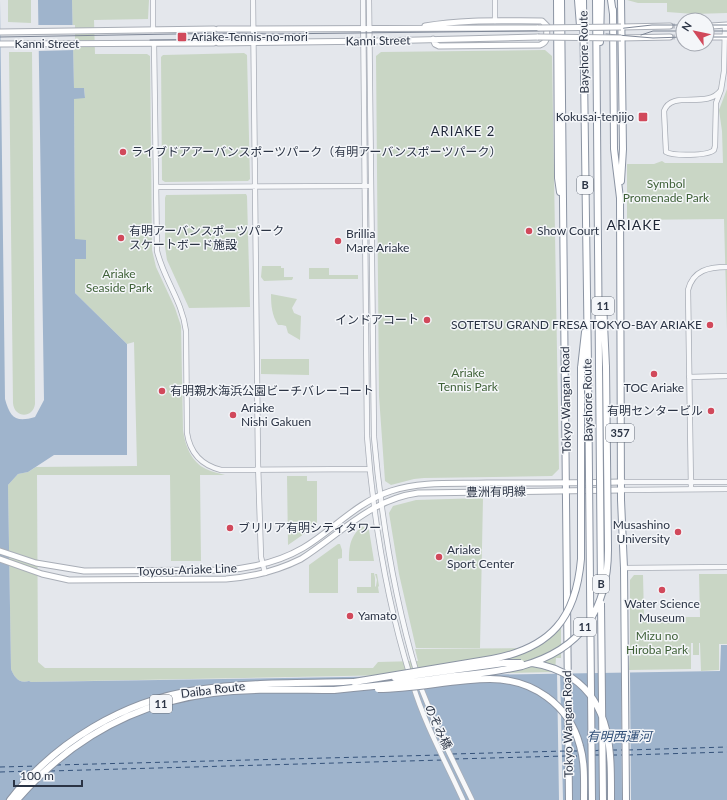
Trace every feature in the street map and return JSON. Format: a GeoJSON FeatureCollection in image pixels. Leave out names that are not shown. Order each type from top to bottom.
{"type":"FeatureCollection","features":[{"type":"Feature","properties":{"kind":"highway"},"geometry":{"type":"LineString","coordinates":[[557,0],[558,178],[564,221]]}},
{"type":"Feature","properties":{"kind":"highway","name":"Tokyo Wangan Road"},"geometry":{"type":"LineString","coordinates":[[561,0],[569,800]]}},
{"type":"Feature","properties":{"kind":"highway"},"geometry":{"type":"LineString","coordinates":[[578,0],[584,55]]}},
{"type":"Feature","properties":{"kind":"highway","name":"Bayshore Route"},"geometry":{"type":"LineString","coordinates":[[583,0],[588,314],[585,367],[592,800]]}},
{"type":"Feature","properties":{"kind":"highway","name":"Bayshore Route"},"geometry":{"type":"LineString","coordinates":[[596,0],[598,246]]}},
{"type":"Feature","properties":{"kind":"highway","name":"B"},"geometry":{"type":"LineString","coordinates":[[598,151],[601,0]]}},
{"type":"Feature","properties":{"kind":"highway","name":"357"},"geometry":{"type":"LineString","coordinates":[[612,0],[614,149],[620,198]]}},
{"type":"Feature","properties":{"kind":"highway","name":"357"},"geometry":{"type":"LineString","coordinates":[[621,0],[623,149],[620,198],[620,482],[624,568],[626,800]]}},
{"type":"Feature","properties":{"kind":"highway","name":"11"},"geometry":{"type":"LineString","coordinates":[[334,690],[401,684],[476,674],[523,665],[557,651],[570,642],[584,628],[593,616],[601,602],[606,581],[608,558],[602,367],[601,262],[598,246]]}},
{"type":"Feature","properties":{"kind":"highway","name":"11"},"geometry":{"type":"LineString","coordinates":[[354,682],[514,654],[530,648],[541,641],[563,620],[577,591],[581,559],[585,367]]}},
{"type":"Feature","properties":{"kind":"highway","name":"Bayshore Route"},"geometry":{"type":"LineString","coordinates":[[602,367],[603,800]]}},
{"type":"Feature","properties":{"kind":"highway","name":"11"},"geometry":{"type":"LineString","coordinates":[[354,682],[410,677],[513,663],[536,664],[562,672],[580,684],[590,695],[604,721],[610,744],[611,800]]}},
{"type":"Feature","properties":{"kind":"highway","name":"11"},"geometry":{"type":"LineString","coordinates":[[334,690],[402,689],[492,679],[509,681],[531,687],[545,694],[557,704],[566,715],[574,729],[580,745],[583,764],[584,800]]}},
{"type":"Feature","properties":{"kind":"highway","name":"Daiba Route"},"geometry":{"type":"LineString","coordinates":[[10,800],[38,770],[68,744],[101,723],[140,705],[180,693],[212,688],[354,682]]}},
{"type":"Feature","properties":{"kind":"highway","name":"Daiba Route"},"geometry":{"type":"LineString","coordinates":[[18,800],[42,773],[71,749],[105,728],[142,710],[168,702],[213,693],[244,691],[334,690]]}},
{"type":"Feature","properties":{"kind":"main road"},"geometry":{"type":"LineString","coordinates":[[415,28],[444,23],[495,21],[542,21],[547,26],[546,41],[540,45],[438,46],[435,44],[433,39]]}},
{"type":"Feature","properties":{"kind":"main road"},"geometry":{"type":"LineString","coordinates":[[621,27],[670,26]]}},
{"type":"Feature","properties":{"kind":"main road"},"geometry":{"type":"LineString","coordinates":[[715,26],[726,26]]}},
{"type":"Feature","properties":{"kind":"main road","name":"Kanni Street"},"geometry":{"type":"LineString","coordinates":[[0,32],[216,29],[621,27]]}},
{"type":"Feature","properties":{"kind":"main road","name":"Kanni Street"},"geometry":{"type":"LineString","coordinates":[[0,44],[216,43],[538,37],[621,38]]}},
{"type":"Feature","properties":{"kind":"main road"},"geometry":{"type":"LineString","coordinates":[[621,38],[670,37]]}},
{"type":"Feature","properties":{"kind":"main road"},"geometry":{"type":"LineString","coordinates":[[715,37],[726,37]]}},
{"type":"Feature","properties":{"kind":"main road","name":"豊洲有明線"},"geometry":{"type":"LineString","coordinates":[[380,495],[419,485],[620,482]]}},
{"type":"Feature","properties":{"kind":"main road","name":"豊洲有明線"},"geometry":{"type":"LineString","coordinates":[[374,508],[382,503],[401,496],[418,493],[621,490]]}},
{"type":"Feature","properties":{"kind":"main road","name":"Toyosu-Ariake Line"},"geometry":{"type":"LineString","coordinates":[[0,551],[56,568],[84,571],[225,570],[277,560],[302,548],[355,510],[380,495]]}},
{"type":"Feature","properties":{"kind":"main road","name":"Toyosu-Ariake Line"},"geometry":{"type":"LineString","coordinates":[[0,559],[52,577],[69,580],[226,579],[245,577],[265,573],[301,559],[374,508]]}},
{"type":"Feature","properties":{"kind":"main road"},"geometry":{"type":"LineString","coordinates":[[56,568],[56,574],[64,576],[69,580]]}},
{"type":"Feature","properties":{"kind":"street"},"geometry":{"type":"LineString","coordinates":[[153,0],[153,30]]}},
{"type":"Feature","properties":{"kind":"street"},"geometry":{"type":"LineString","coordinates":[[252,0],[256,188],[258,471],[262,564],[265,573]]}},
{"type":"Feature","properties":{"kind":"street"},"geometry":{"type":"LineString","coordinates":[[363,0],[367,28]]}},
{"type":"Feature","properties":{"kind":"street"},"geometry":{"type":"LineString","coordinates":[[367,41],[369,0]]}},
{"type":"Feature","properties":{"kind":"street"},"geometry":{"type":"LineString","coordinates":[[495,0],[495,21]]}},
{"type":"Feature","properties":{"kind":"street"},"geometry":{"type":"LineString","coordinates":[[721,90],[715,96],[708,99],[680,99],[666,107],[664,111],[666,152],[672,154],[707,154],[713,152],[715,146],[717,99],[721,90],[725,60],[726,26]]}},
{"type":"Feature","properties":{"kind":"street","name":"のぞみ橋"},"geometry":{"type":"LineString","coordinates":[[367,41],[372,186],[373,424],[380,495],[388,547],[410,652],[421,689],[429,712],[472,800]]}},
{"type":"Feature","properties":{"kind":"street","name":"のぞみ橋"},"geometry":{"type":"LineString","coordinates":[[367,41],[365,186],[367,424],[372,500],[382,557],[403,652],[418,704],[464,800]]}},
{"type":"Feature","properties":{"kind":"street"},"geometry":{"type":"LineString","coordinates":[[154,43],[157,251],[163,271],[179,302],[186,326],[187,433],[189,443],[195,455],[200,461],[213,468],[230,470],[370,469]]}},
{"type":"Feature","properties":{"kind":"street"},"geometry":{"type":"LineString","coordinates":[[708,99],[713,102],[716,109]]}},
{"type":"Feature","properties":{"kind":"street"},"geometry":{"type":"LineString","coordinates":[[156,187],[256,188],[372,186]]}},
{"type":"Feature","properties":{"kind":"street"},"geometry":{"type":"LineString","coordinates":[[691,489],[687,299],[689,286],[695,276],[704,270],[714,267],[727,267]]}},
{"type":"Feature","properties":{"kind":"street"},"geometry":{"type":"LineString","coordinates":[[689,376],[727,376]]}},
{"type":"Feature","properties":{"kind":"street"},"geometry":{"type":"LineString","coordinates":[[620,482],[727,482]]}},
{"type":"Feature","properties":{"kind":"street"},"geometry":{"type":"LineString","coordinates":[[621,490],[727,489]]}},
{"type":"Feature","properties":{"kind":"street"},"geometry":{"type":"LineString","coordinates":[[624,568],[727,567]]}},
{"type":"Feature","properties":{"kind":"green space"},"geometry":{"type":"Polygon","coordinates":[[[8,0],[31,0],[31,23],[8,22],[8,0]]]}},
{"type":"Feature","properties":{"kind":"green space","name":"Ariake Seaside Park"},"geometry":{"type":"Polygon","coordinates":[[[72,0],[149,0],[148,19],[94,20],[95,54],[147,54],[150,56],[152,250],[156,267],[175,308],[181,326],[184,436],[187,447],[196,462],[208,470],[225,475],[200,475],[201,561],[171,561],[170,475],[37,475],[38,662],[45,668],[373,668],[378,662],[418,661],[415,649],[532,648],[561,624],[561,658],[556,658],[555,672],[31,682],[22,682],[15,677],[11,669],[8,485],[18,474],[28,472],[36,467],[137,466],[134,342],[127,344],[75,293],[75,259],[86,240],[75,240],[74,98],[85,97],[84,88],[74,89],[72,0]]]}},
{"type":"Feature","properties":{"kind":"green space"},"geometry":{"type":"Polygon","coordinates":[[[627,0],[727,0],[727,13],[667,12],[667,3],[638,3],[627,0]]]}},
{"type":"Feature","properties":{"kind":"green space","name":"Ariake Tennis Park"},"geometry":{"type":"Polygon","coordinates":[[[545,50],[552,56],[559,469],[552,476],[424,478],[391,485],[385,481],[379,396],[376,56],[381,52],[545,50]]]}},
{"type":"Feature","properties":{"kind":"green space"},"geometry":{"type":"Polygon","coordinates":[[[9,52],[32,52],[35,404],[34,409],[31,412],[24,415],[17,412],[13,403],[9,52]]]}},
{"type":"Feature","properties":{"kind":"green space"},"geometry":{"type":"Polygon","coordinates":[[[244,53],[247,55],[250,179],[248,181],[165,182],[162,180],[161,57],[163,55],[244,53]]]}},
{"type":"Feature","properties":{"kind":"green space","name":"Symbol Promenade Park"},"geometry":{"type":"Polygon","coordinates":[[[727,89],[727,331],[724,219],[627,220],[627,164],[654,164],[662,161],[665,163],[723,163],[722,131],[719,110],[727,89]]]}},
{"type":"Feature","properties":{"kind":"green space"},"geometry":{"type":"Polygon","coordinates":[[[246,194],[250,307],[189,308],[167,260],[165,247],[166,195],[246,194]]]}},
{"type":"Feature","properties":{"kind":"green space"},"geometry":{"type":"Polygon","coordinates":[[[262,266],[281,266],[281,268],[284,268],[284,277],[293,278],[292,280],[264,281],[261,277],[262,266]]]}},
{"type":"Feature","properties":{"kind":"green space"},"geometry":{"type":"Polygon","coordinates":[[[309,268],[329,268],[329,275],[358,275],[358,279],[309,279],[309,268]]]}},
{"type":"Feature","properties":{"kind":"green space"},"geometry":{"type":"Polygon","coordinates":[[[271,294],[297,299],[292,308],[294,313],[301,316],[300,340],[288,333],[286,326],[278,325],[272,310],[271,294]]]}},
{"type":"Feature","properties":{"kind":"green space"},"geometry":{"type":"Polygon","coordinates":[[[261,359],[309,359],[309,375],[261,374],[261,359]]]}},
{"type":"Feature","properties":{"kind":"green space"},"geometry":{"type":"Polygon","coordinates":[[[287,476],[307,476],[307,481],[317,481],[317,525],[288,545],[287,476]]]}},
{"type":"Feature","properties":{"kind":"green space","name":"Ariake Sport Center"},"geometry":{"type":"Polygon","coordinates":[[[483,498],[480,648],[416,648],[399,574],[389,513],[393,506],[416,500],[483,498]]]}},
{"type":"Feature","properties":{"kind":"green space"},"geometry":{"type":"Polygon","coordinates":[[[362,526],[369,530],[374,561],[349,561],[351,542],[355,534],[362,526]]]}},
{"type":"Feature","properties":{"kind":"green space"},"geometry":{"type":"Polygon","coordinates":[[[340,544],[342,550],[342,558],[338,559],[338,593],[309,593],[309,565],[340,544]]]}},
{"type":"Feature","properties":{"kind":"green space"},"geometry":{"type":"Polygon","coordinates":[[[371,573],[374,573],[375,587],[377,580],[375,574],[377,574],[379,593],[357,593],[357,587],[371,587],[371,573]]]}},
{"type":"Feature","properties":{"kind":"green space","name":"Mizu no Hiroba Park"},"geometry":{"type":"Polygon","coordinates":[[[699,574],[727,574],[727,644],[719,644],[719,670],[701,671],[700,643],[699,655],[693,655],[693,643],[691,643],[691,669],[629,670],[630,580],[634,575],[643,575],[644,617],[700,617],[699,574]]]}},
{"type":"Feature","properties":{"kind":"water","name":"有明西運河"},"geometry":{"type":"Polygon","coordinates":[[[0,0],[5,399],[11,414],[18,419],[35,417],[44,400],[38,0],[72,0],[74,88],[84,88],[85,98],[74,99],[75,239],[86,240],[86,259],[75,259],[75,293],[127,344],[127,455],[54,455],[28,472],[18,474],[8,485],[11,669],[15,677],[22,682],[31,682],[720,671],[721,645],[727,645],[727,800],[0,800],[0,0]]]}},
{"type":"Feature","properties":{"kind":"pier"},"geometry":{"type":"Polygon","coordinates":[[[37,25],[75,25],[75,50],[37,51],[37,25]]]}},
{"type":"Feature","properties":{"kind":"pier"},"geometry":{"type":"Polygon","coordinates":[[[630,670],[631,800],[622,800],[621,671],[630,670]]]}},
{"type":"Feature","properties":{"kind":"pier"},"geometry":{"type":"Polygon","coordinates":[[[557,672],[560,672],[563,800],[559,800],[557,672]]]}},
{"type":"Feature","properties":{"kind":"ferry route"},"geometry":{"type":"LineString","coordinates":[[628,750],[727,747]]}},
{"type":"Feature","properties":{"kind":"ferry route"},"geometry":{"type":"LineString","coordinates":[[594,751],[600,750]]}},
{"type":"Feature","properties":{"kind":"ferry route"},"geometry":{"type":"LineString","coordinates":[[612,750],[622,750]]}},
{"type":"Feature","properties":{"kind":"ferry route"},"geometry":{"type":"LineString","coordinates":[[452,754],[566,751]]}},
{"type":"Feature","properties":{"kind":"ferry route"},"geometry":{"type":"LineString","coordinates":[[572,751],[578,751]]}},
{"type":"Feature","properties":{"kind":"ferry route"},"geometry":{"type":"LineString","coordinates":[[628,755],[727,752]]}},
{"type":"Feature","properties":{"kind":"ferry route"},"geometry":{"type":"LineString","coordinates":[[56,765],[441,755]]}},
{"type":"Feature","properties":{"kind":"ferry route"},"geometry":{"type":"LineString","coordinates":[[594,755],[600,755]]}},
{"type":"Feature","properties":{"kind":"ferry route"},"geometry":{"type":"LineString","coordinates":[[612,755],[622,755]]}},
{"type":"Feature","properties":{"kind":"ferry route"},"geometry":{"type":"LineString","coordinates":[[454,759],[566,756]]}},
{"type":"Feature","properties":{"kind":"ferry route"},"geometry":{"type":"LineString","coordinates":[[572,756],[580,756]]}},
{"type":"Feature","properties":{"kind":"ferry route"},"geometry":{"type":"LineString","coordinates":[[50,771],[443,760]]}},
{"type":"Feature","properties":{"kind":"ferry route"},"geometry":{"type":"LineString","coordinates":[[0,767],[39,766]]}},
{"type":"Feature","properties":{"kind":"ferry route"},"geometry":{"type":"LineString","coordinates":[[0,772],[33,771]]}},
{"type":"Feature","properties":{"kind":"tunnel"},"geometry":{"type":"LineString","coordinates":[[670,26],[675,26]]}},
{"type":"Feature","properties":{"kind":"tunnel"},"geometry":{"type":"LineString","coordinates":[[670,37],[675,37]]}},
{"type":"Feature","properties":{"kind":"tram line"},"geometry":{"type":"LineString","coordinates":[[0,37],[234,33],[271,34],[607,30],[652,25],[675,25]]}},
{"type":"Feature","properties":{"kind":"tram line"},"geometry":{"type":"LineString","coordinates":[[715,25],[727,25]]}},
{"type":"Feature","properties":{"kind":"tram line"},"geometry":{"type":"LineString","coordinates":[[641,35],[653,31],[675,31]]}},
{"type":"Feature","properties":{"kind":"tram line"},"geometry":{"type":"LineString","coordinates":[[715,31],[727,31]]}},
{"type":"Feature","properties":{"kind":"tram line"},"geometry":{"type":"LineString","coordinates":[[606,34],[653,38],[675,37]]}},
{"type":"Feature","properties":{"kind":"tram line"},"geometry":{"type":"LineString","coordinates":[[715,37],[727,37]]}},
{"type":"Feature","properties":{"kind":"tram line"},"geometry":{"type":"LineString","coordinates":[[150,40],[234,39]]}},
{"type":"Feature","properties":{"kind":"place","name":"Ariake-Tennis-no-mori"},"geometry":{"type":"Point","coordinates":[182,37]}},
{"type":"Feature","properties":{"kind":"place","name":"Kokusai-tenjijo"},"geometry":{"type":"Point","coordinates":[643,117]}},
{"type":"Feature","properties":{"kind":"place","name":"ライブドアアーバンスポーツパーク（有明アーバンスポーツパーク）"},"geometry":{"type":"Point","coordinates":[123,152]}},
{"type":"Feature","properties":{"kind":"place","name":"Show Court"},"geometry":{"type":"Point","coordinates":[529,231]}},
{"type":"Feature","properties":{"kind":"place","name":"有明アーバンスポーツパーク スケートボード施設"},"geometry":{"type":"Point","coordinates":[121,238]}},
{"type":"Feature","properties":{"kind":"place","name":"Brillia Mare Ariake"},"geometry":{"type":"Point","coordinates":[338,241]}},
{"type":"Feature","properties":{"kind":"place","name":"インドアコート"},"geometry":{"type":"Point","coordinates":[427,320]}},
{"type":"Feature","properties":{"kind":"place","name":"SOTETSU GRAND FRESA TOKYO-BAY ARIAKE"},"geometry":{"type":"Point","coordinates":[710,325]}},
{"type":"Feature","properties":{"kind":"place","name":"TOC Ariake"},"geometry":{"type":"Point","coordinates":[654,374]}},
{"type":"Feature","properties":{"kind":"place","name":"有明親水海浜公園ビーチバレーコート"},"geometry":{"type":"Point","coordinates":[162,391]}},
{"type":"Feature","properties":{"kind":"place","name":"有明センタービル"},"geometry":{"type":"Point","coordinates":[711,411]}},
{"type":"Feature","properties":{"kind":"place","name":"Ariake Nishi Gakuen"},"geometry":{"type":"Point","coordinates":[233,415]}},
{"type":"Feature","properties":{"kind":"place","name":"ブリリア有明シティタワー"},"geometry":{"type":"Point","coordinates":[230,528]}},
{"type":"Feature","properties":{"kind":"place","name":"Musashino University"},"geometry":{"type":"Point","coordinates":[678,532]}},
{"type":"Feature","properties":{"kind":"place","name":"Ariake Sport Center"},"geometry":{"type":"Point","coordinates":[439,557]}},
{"type":"Feature","properties":{"kind":"place","name":"Water Science Museum"},"geometry":{"type":"Point","coordinates":[662,590]}},
{"type":"Feature","properties":{"kind":"place","name":"Yamato"},"geometry":{"type":"Point","coordinates":[350,616]}},
{"type":"Feature","properties":{"kind":"district","name":"ARIAKE 2"},"geometry":{"type":"Point","coordinates":[463,131]}},
{"type":"Feature","properties":{"kind":"district","name":"ARIAKE"},"geometry":{"type":"Point","coordinates":[634,225]}}]}
